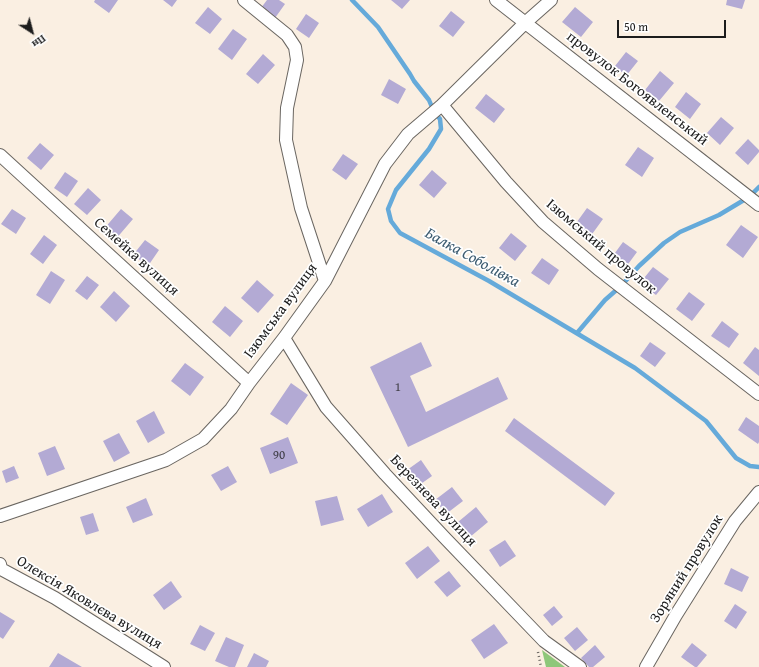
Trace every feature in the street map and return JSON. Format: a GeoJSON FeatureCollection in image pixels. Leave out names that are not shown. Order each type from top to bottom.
{"type":"FeatureCollection","features":[{"type":"Feature","properties":{"kind":"street"},"geometry":{"type":"LineString","coordinates":[[244,0],[287,34],[295,47],[297,60],[287,108],[286,140],[301,208],[325,281]]}},
{"type":"Feature","properties":{"kind":"street","name":"провулок Богоявленський"},"geometry":{"type":"LineString","coordinates":[[496,0],[759,205]]}},
{"type":"Feature","properties":{"kind":"street","name":"Ізюмська вулиця"},"geometry":{"type":"LineString","coordinates":[[0,516],[166,460],[203,439],[231,409],[325,281],[385,164],[408,134],[442,105],[525,22],[551,0]]}},
{"type":"Feature","properties":{"kind":"street","name":"Ізюмський провулок"},"geometry":{"type":"LineString","coordinates":[[442,105],[506,182],[543,222],[598,269],[759,394]]}},
{"type":"Feature","properties":{"kind":"street","name":"Семейка вулиця"},"geometry":{"type":"LineString","coordinates":[[0,155],[249,383]]}},
{"type":"Feature","properties":{"kind":"street","name":"Березнева вулиця"},"geometry":{"type":"LineString","coordinates":[[284,338],[326,407],[385,474],[544,641],[580,667]]}},
{"type":"Feature","properties":{"kind":"street","name":"Зоряний провулок"},"geometry":{"type":"LineString","coordinates":[[646,667],[676,615],[735,521],[759,492]]}},
{"type":"Feature","properties":{"kind":"street","name":"Олексія Яковлєва вулиця"},"geometry":{"type":"LineString","coordinates":[[0,568],[55,598],[164,667]]}},
{"type":"Feature","properties":{"kind":"green space"},"geometry":{"type":"Polygon","coordinates":[[[542,650],[565,667],[546,667],[542,650]]]}},
{"type":"Feature","properties":{"kind":"building"},"geometry":{"type":"Polygon","coordinates":[[[95,0],[118,0],[109,13],[94,2],[95,0]]]}},
{"type":"Feature","properties":{"kind":"building"},"geometry":{"type":"Polygon","coordinates":[[[163,0],[177,0],[172,7],[163,0]]]}},
{"type":"Feature","properties":{"kind":"building"},"geometry":{"type":"Polygon","coordinates":[[[267,0],[279,0],[285,4],[275,18],[261,8],[267,0]]]}},
{"type":"Feature","properties":{"kind":"building"},"geometry":{"type":"Polygon","coordinates":[[[391,0],[410,0],[402,9],[391,0]]]}},
{"type":"Feature","properties":{"kind":"building"},"geometry":{"type":"Polygon","coordinates":[[[727,0],[745,0],[742,9],[726,5],[727,0]]]}},
{"type":"Feature","properties":{"kind":"building"},"geometry":{"type":"Polygon","coordinates":[[[208,7],[222,19],[210,34],[195,23],[208,7]]]}},
{"type":"Feature","properties":{"kind":"building"},"geometry":{"type":"Polygon","coordinates":[[[575,7],[593,22],[581,37],[562,22],[575,7]]]}},
{"type":"Feature","properties":{"kind":"building"},"geometry":{"type":"Polygon","coordinates":[[[451,11],[465,22],[453,37],[439,26],[451,11]]]}},
{"type":"Feature","properties":{"kind":"building"},"geometry":{"type":"Polygon","coordinates":[[[306,14],[319,23],[309,38],[296,29],[306,14]]]}},
{"type":"Feature","properties":{"kind":"building"},"geometry":{"type":"Polygon","coordinates":[[[233,29],[247,39],[232,60],[218,49],[233,29]]]}},
{"type":"Feature","properties":{"kind":"building"},"geometry":{"type":"Polygon","coordinates":[[[626,52],[638,61],[626,76],[615,66],[626,52]]]}},
{"type":"Feature","properties":{"kind":"building"},"geometry":{"type":"Polygon","coordinates":[[[263,54],[275,65],[258,84],[246,74],[263,54]]]}},
{"type":"Feature","properties":{"kind":"building"},"geometry":{"type":"Polygon","coordinates":[[[660,71],[674,83],[659,101],[645,90],[660,71]]]}},
{"type":"Feature","properties":{"kind":"building"},"geometry":{"type":"Polygon","coordinates":[[[389,79],[406,89],[398,104],[381,95],[389,79]]]}},
{"type":"Feature","properties":{"kind":"building"},"geometry":{"type":"Polygon","coordinates":[[[686,92],[701,104],[690,119],[675,107],[686,92]]]}},
{"type":"Feature","properties":{"kind":"building"},"geometry":{"type":"Polygon","coordinates":[[[486,94],[505,109],[494,123],[475,108],[486,94]]]}},
{"type":"Feature","properties":{"kind":"building"},"geometry":{"type":"Polygon","coordinates":[[[721,117],[734,128],[720,145],[707,133],[721,117]]]}},
{"type":"Feature","properties":{"kind":"building"},"geometry":{"type":"Polygon","coordinates":[[[748,139],[759,150],[759,152],[748,165],[735,153],[748,139]]]}},
{"type":"Feature","properties":{"kind":"building"},"geometry":{"type":"Polygon","coordinates":[[[40,143],[54,155],[41,170],[27,158],[40,143]]]}},
{"type":"Feature","properties":{"kind":"building"},"geometry":{"type":"Polygon","coordinates":[[[638,147],[654,158],[642,177],[625,165],[638,147]]]}},
{"type":"Feature","properties":{"kind":"building"},"geometry":{"type":"Polygon","coordinates":[[[343,154],[358,164],[346,180],[332,170],[343,154]]]}},
{"type":"Feature","properties":{"kind":"building"},"geometry":{"type":"Polygon","coordinates":[[[432,170],[447,183],[434,198],[419,185],[432,170]]]}},
{"type":"Feature","properties":{"kind":"building"},"geometry":{"type":"Polygon","coordinates":[[[65,172],[78,181],[67,197],[54,188],[65,172]]]}},
{"type":"Feature","properties":{"kind":"building"},"geometry":{"type":"Polygon","coordinates":[[[88,188],[101,200],[87,215],[74,204],[88,188]]]}},
{"type":"Feature","properties":{"kind":"building"},"geometry":{"type":"Polygon","coordinates":[[[587,208],[603,219],[590,237],[574,226],[587,208]]]}},
{"type":"Feature","properties":{"kind":"building"},"geometry":{"type":"Polygon","coordinates":[[[12,209],[26,218],[16,234],[1,224],[12,209]]]}},
{"type":"Feature","properties":{"kind":"building"},"geometry":{"type":"Polygon","coordinates":[[[121,209],[133,219],[115,240],[103,230],[121,209]]]}},
{"type":"Feature","properties":{"kind":"building"},"geometry":{"type":"Polygon","coordinates":[[[741,225],[758,237],[743,258],[726,245],[741,225]]]}},
{"type":"Feature","properties":{"kind":"building"},"geometry":{"type":"Polygon","coordinates":[[[511,233],[527,246],[515,261],[499,248],[511,233]]]}},
{"type":"Feature","properties":{"kind":"building"},"geometry":{"type":"Polygon","coordinates":[[[44,235],[57,245],[43,264],[30,254],[44,235]]]}},
{"type":"Feature","properties":{"kind":"building"},"geometry":{"type":"Polygon","coordinates":[[[145,240],[159,250],[148,266],[133,255],[145,240]]]}},
{"type":"Feature","properties":{"kind":"building"},"geometry":{"type":"Polygon","coordinates":[[[623,242],[637,252],[626,267],[612,257],[623,242]]]}},
{"type":"Feature","properties":{"kind":"building"},"geometry":{"type":"Polygon","coordinates":[[[542,258],[559,270],[549,285],[531,273],[542,258]]]}},
{"type":"Feature","properties":{"kind":"building"},"geometry":{"type":"Polygon","coordinates":[[[653,267],[669,279],[656,295],[640,283],[653,267]]]}},
{"type":"Feature","properties":{"kind":"building"},"geometry":{"type":"Polygon","coordinates":[[[51,271],[65,280],[50,304],[36,295],[51,271]]]}},
{"type":"Feature","properties":{"kind":"building"},"geometry":{"type":"Polygon","coordinates":[[[87,276],[99,285],[87,300],[75,291],[87,276]]]}},
{"type":"Feature","properties":{"kind":"building"},"geometry":{"type":"Polygon","coordinates":[[[257,280],[274,295],[258,313],[241,298],[257,280]]]}},
{"type":"Feature","properties":{"kind":"building"},"geometry":{"type":"Polygon","coordinates":[[[114,291],[130,306],[116,322],[100,307],[114,291]]]}},
{"type":"Feature","properties":{"kind":"building"},"geometry":{"type":"Polygon","coordinates":[[[689,292],[705,304],[692,321],[676,309],[689,292]]]}},
{"type":"Feature","properties":{"kind":"building"},"geometry":{"type":"Polygon","coordinates":[[[225,306],[243,321],[230,337],[212,322],[225,306]]]}},
{"type":"Feature","properties":{"kind":"building"},"geometry":{"type":"Polygon","coordinates":[[[722,321],[739,334],[729,348],[711,336],[722,321]]]}},
{"type":"Feature","properties":{"kind":"building"},"geometry":{"type":"Polygon","coordinates":[[[421,342],[432,366],[410,376],[426,412],[498,377],[508,399],[408,447],[370,367],[421,342]]]}},
{"type":"Feature","properties":{"kind":"building"},"geometry":{"type":"Polygon","coordinates":[[[650,342],[666,353],[655,367],[640,356],[650,342]]]}},
{"type":"Feature","properties":{"kind":"building"},"geometry":{"type":"Polygon","coordinates":[[[755,347],[759,350],[759,376],[743,363],[755,347]]]}},
{"type":"Feature","properties":{"kind":"building"},"geometry":{"type":"Polygon","coordinates":[[[185,363],[204,377],[190,396],[171,381],[185,363]]]}},
{"type":"Feature","properties":{"kind":"building"},"geometry":{"type":"Polygon","coordinates":[[[291,383],[308,395],[287,425],[270,414],[291,383]]]}},
{"type":"Feature","properties":{"kind":"building"},"geometry":{"type":"Polygon","coordinates":[[[154,411],[165,433],[148,443],[136,421],[154,411]]]}},
{"type":"Feature","properties":{"kind":"building"},"geometry":{"type":"Polygon","coordinates":[[[746,417],[759,426],[758,444],[738,430],[746,417]]]}},
{"type":"Feature","properties":{"kind":"building"},"geometry":{"type":"Polygon","coordinates":[[[514,418],[615,493],[605,506],[505,431],[514,418]]]}},
{"type":"Feature","properties":{"kind":"building"},"geometry":{"type":"Polygon","coordinates":[[[119,433],[130,453],[114,462],[103,441],[119,433]]]}},
{"type":"Feature","properties":{"kind":"building"},"geometry":{"type":"Polygon","coordinates":[[[288,437],[298,463],[270,474],[260,448],[288,437]]]}},
{"type":"Feature","properties":{"kind":"building"},"geometry":{"type":"Polygon","coordinates":[[[55,446],[65,469],[47,476],[38,453],[55,446]]]}},
{"type":"Feature","properties":{"kind":"building"},"geometry":{"type":"Polygon","coordinates":[[[421,460],[432,476],[418,486],[407,470],[421,460]]]}},
{"type":"Feature","properties":{"kind":"building"},"geometry":{"type":"Polygon","coordinates":[[[14,466],[19,478],[6,483],[2,471],[14,466]]]}},
{"type":"Feature","properties":{"kind":"building"},"geometry":{"type":"Polygon","coordinates":[[[228,466],[237,482],[221,491],[211,475],[228,466]]]}},
{"type":"Feature","properties":{"kind":"building"},"geometry":{"type":"Polygon","coordinates":[[[452,487],[463,501],[446,514],[435,500],[452,487]]]}},
{"type":"Feature","properties":{"kind":"building"},"geometry":{"type":"Polygon","coordinates":[[[382,494],[393,512],[368,527],[357,509],[382,494]]]}},
{"type":"Feature","properties":{"kind":"building"},"geometry":{"type":"Polygon","coordinates":[[[337,496],[344,520],[321,526],[315,501],[337,496]]]}},
{"type":"Feature","properties":{"kind":"building"},"geometry":{"type":"Polygon","coordinates":[[[146,498],[153,515],[133,523],[126,507],[146,498]]]}},
{"type":"Feature","properties":{"kind":"building"},"geometry":{"type":"Polygon","coordinates":[[[476,507],[488,522],[470,537],[458,522],[476,507]]]}},
{"type":"Feature","properties":{"kind":"building"},"geometry":{"type":"Polygon","coordinates":[[[93,513],[99,531],[86,535],[80,517],[93,513]]]}},
{"type":"Feature","properties":{"kind":"building"},"geometry":{"type":"Polygon","coordinates":[[[505,540],[516,556],[500,567],[489,550],[505,540]]]}},
{"type":"Feature","properties":{"kind":"building"},"geometry":{"type":"Polygon","coordinates":[[[428,546],[440,561],[417,579],[405,563],[428,546]]]}},
{"type":"Feature","properties":{"kind":"building"},"geometry":{"type":"Polygon","coordinates":[[[731,568],[749,577],[742,592],[724,584],[731,568]]]}},
{"type":"Feature","properties":{"kind":"building"},"geometry":{"type":"Polygon","coordinates":[[[449,571],[461,586],[447,597],[434,582],[449,571]]]}},
{"type":"Feature","properties":{"kind":"building"},"geometry":{"type":"Polygon","coordinates":[[[171,581],[182,597],[164,610],[153,595],[171,581]]]}},
{"type":"Feature","properties":{"kind":"building"},"geometry":{"type":"Polygon","coordinates":[[[735,604],[747,612],[736,629],[724,621],[735,604]]]}},
{"type":"Feature","properties":{"kind":"building"},"geometry":{"type":"Polygon","coordinates":[[[554,606],[563,617],[552,626],[543,615],[554,606]]]}},
{"type":"Feature","properties":{"kind":"building"},"geometry":{"type":"Polygon","coordinates":[[[0,612],[15,621],[3,639],[0,637],[0,612]]]}},
{"type":"Feature","properties":{"kind":"building"},"geometry":{"type":"Polygon","coordinates":[[[494,624],[508,643],[484,659],[471,640],[494,624]]]}},
{"type":"Feature","properties":{"kind":"building"},"geometry":{"type":"Polygon","coordinates":[[[200,625],[215,633],[205,651],[190,644],[200,625]]]}},
{"type":"Feature","properties":{"kind":"building"},"geometry":{"type":"Polygon","coordinates":[[[577,627],[588,640],[575,651],[564,638],[577,627]]]}},
{"type":"Feature","properties":{"kind":"building"},"geometry":{"type":"Polygon","coordinates":[[[226,637],[244,645],[235,667],[229,667],[215,661],[226,637]]]}},
{"type":"Feature","properties":{"kind":"building"},"geometry":{"type":"Polygon","coordinates":[[[692,643],[707,655],[697,667],[681,657],[692,643]]]}},
{"type":"Feature","properties":{"kind":"building"},"geometry":{"type":"Polygon","coordinates":[[[595,645],[605,657],[593,667],[589,667],[581,658],[595,645]]]}},
{"type":"Feature","properties":{"kind":"building"},"geometry":{"type":"Polygon","coordinates":[[[58,653],[82,667],[49,667],[58,653]]]}},
{"type":"Feature","properties":{"kind":"building"},"geometry":{"type":"Polygon","coordinates":[[[254,653],[269,661],[266,667],[247,667],[254,653]]]}},
{"type":"Feature","properties":{"kind":"waterway","name":"Балка Соболівка"},"geometry":{"type":"LineString","coordinates":[[352,0],[378,27],[414,81],[429,100],[434,112],[440,119],[441,129],[429,149],[396,190],[388,209],[391,221],[400,233],[489,281],[635,368],[706,421],[736,458],[750,466],[759,467]]}},
{"type":"Feature","properties":{"kind":"waterway"},"geometry":{"type":"LineString","coordinates":[[577,333],[605,300],[664,243],[680,232],[719,215],[749,197],[759,187]]}}]}
